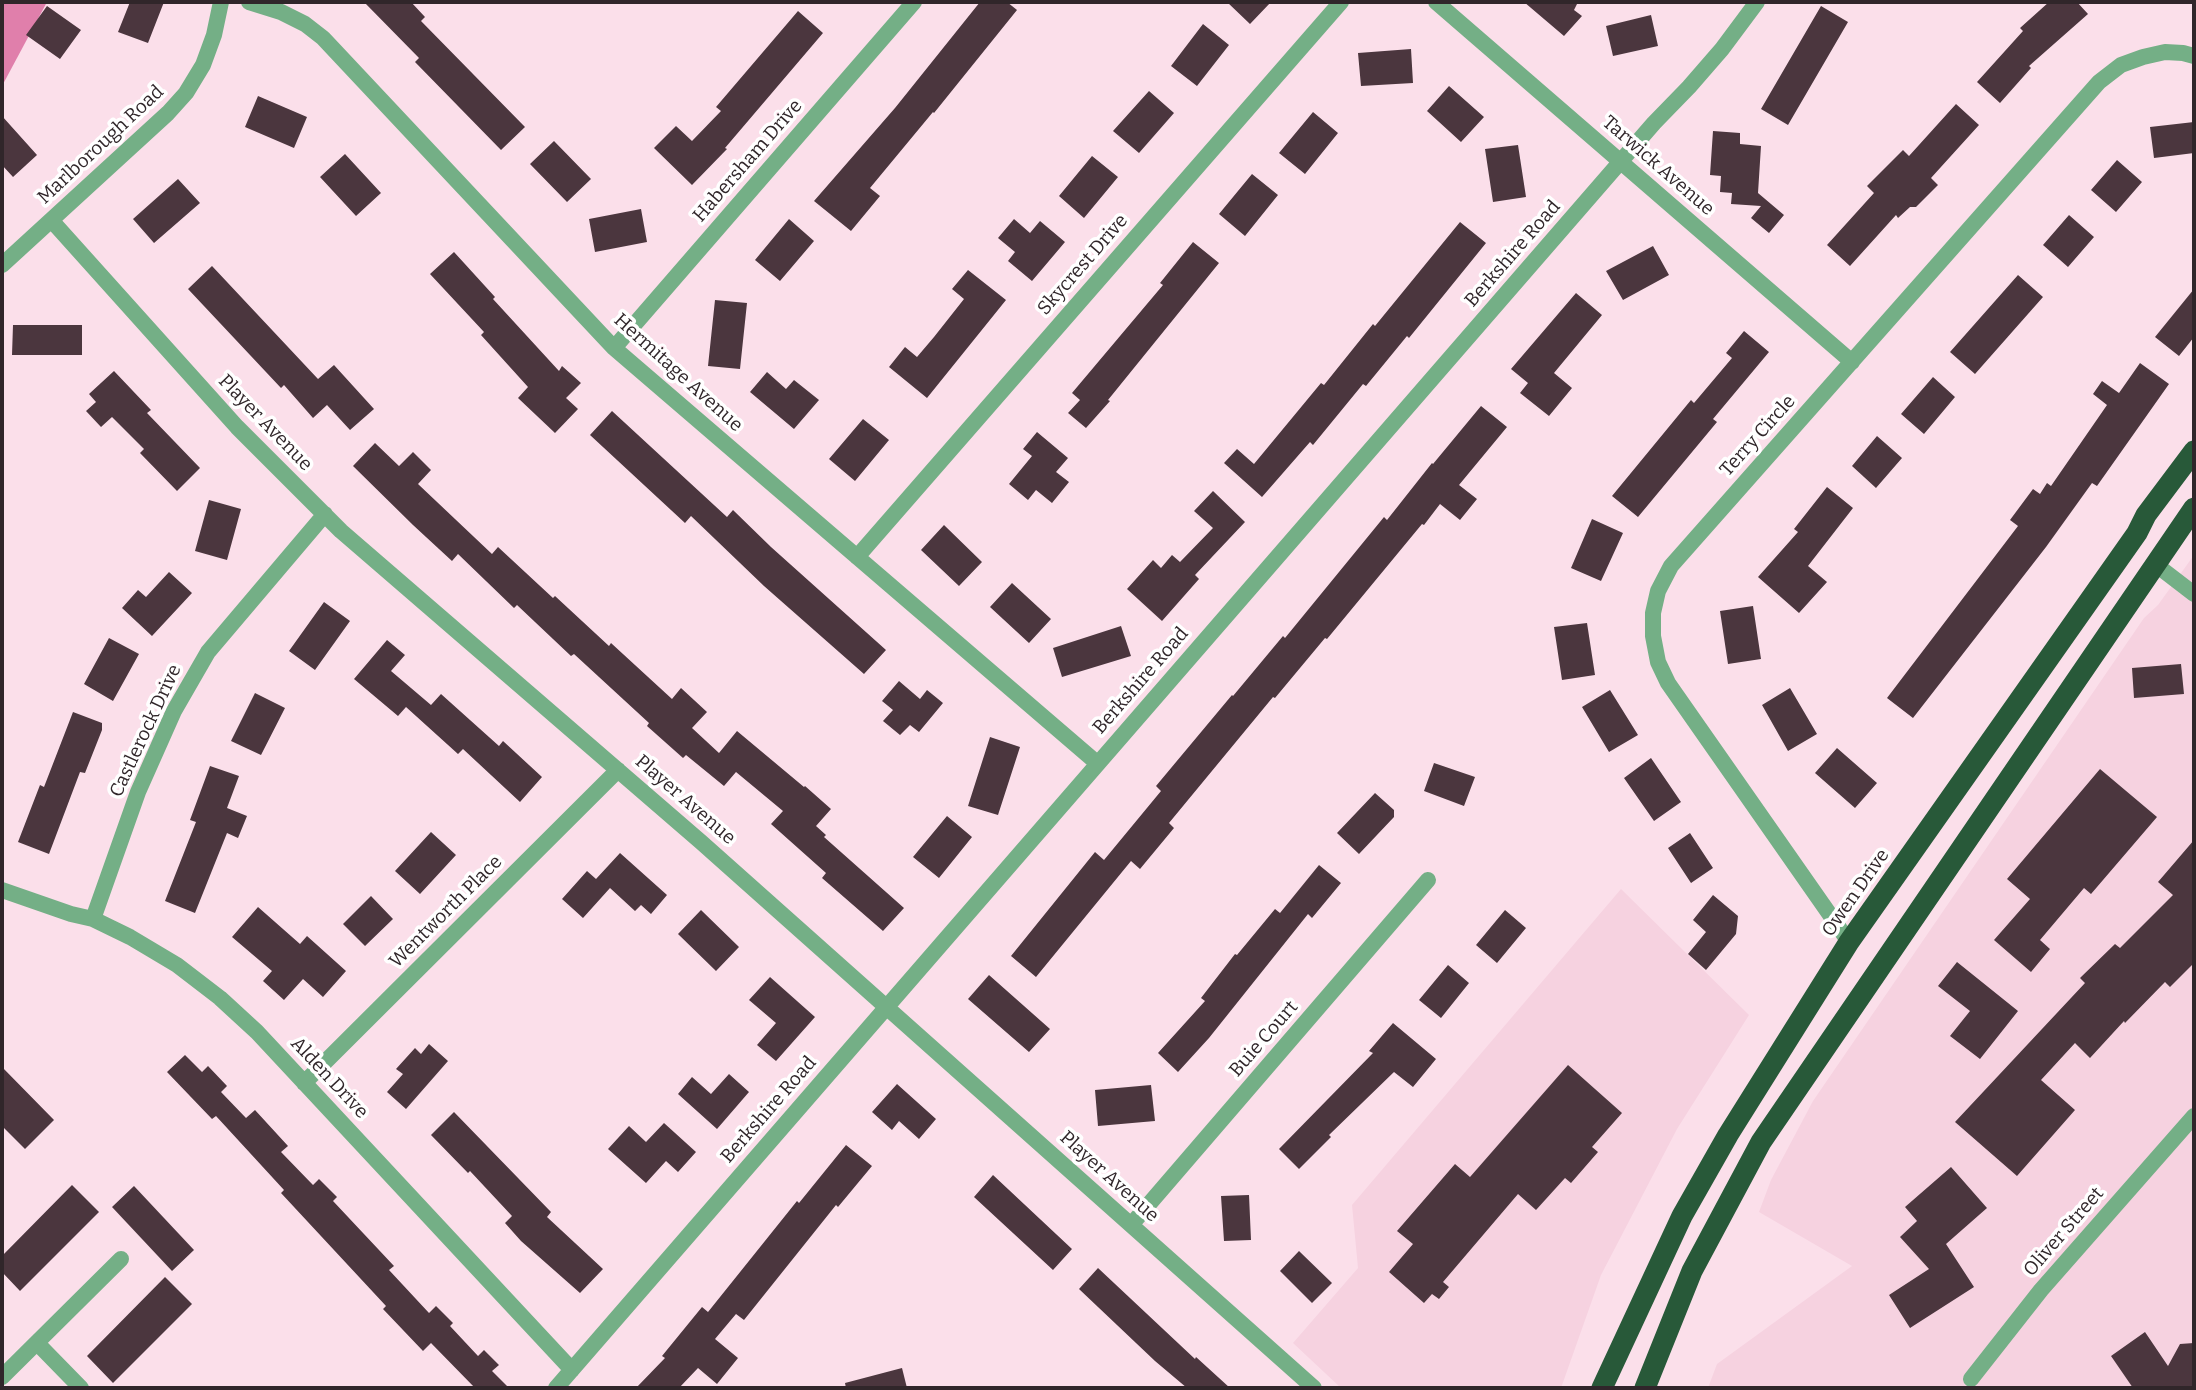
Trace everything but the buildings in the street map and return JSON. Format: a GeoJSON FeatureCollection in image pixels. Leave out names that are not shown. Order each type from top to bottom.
{"type":"FeatureCollection","features":[{"type":"Feature","properties":{"kind":"highway","name":"Owen Drive"},"geometry":{"type":"LineString","coordinates":[[1602,1388],[1682,1216],[1728,1135],[1849,942],[2137,533],[2146,515],[2194,451]]}},
{"type":"Feature","properties":{"kind":"highway"},"geometry":{"type":"LineString","coordinates":[[1645,1388],[1692,1271],[1761,1142],[2194,508]]}},
{"type":"Feature","properties":{"kind":"street","name":"Marlborough Road"},"geometry":{"type":"LineString","coordinates":[[2,265],[168,113],[186,93],[203,65],[214,36],[221,2]]}},
{"type":"Feature","properties":{"kind":"street","name":"Hermitage Avenue"},"geometry":{"type":"LineString","coordinates":[[249,2],[281,12],[305,24],[323,38],[614,348],[1097,763]]}},
{"type":"Feature","properties":{"kind":"street","name":"Habersham Drive"},"geometry":{"type":"LineString","coordinates":[[614,348],[914,2]]}},
{"type":"Feature","properties":{"kind":"street","name":"Skycrest Drive"},"geometry":{"type":"LineString","coordinates":[[857,557],[1341,2]]}},
{"type":"Feature","properties":{"kind":"street","name":"Tarwick Avenue"},"geometry":{"type":"LineString","coordinates":[[1436,2],[1852,362]]}},
{"type":"Feature","properties":{"kind":"street","name":"Berkshire Road"},"geometry":{"type":"LineString","coordinates":[[556,1388],[1654,123],[1722,49],[1757,2]]}},
{"type":"Feature","properties":{"kind":"street","name":"Terry Circle"},"geometry":{"type":"LineString","coordinates":[[1849,942],[1668,683],[1658,662],[1653,636],[1653,613],[1658,591],[1671,566],[2099,82],[2121,65],[2143,57],[2165,52],[2194,56]]}},
{"type":"Feature","properties":{"kind":"street","name":"Player Avenue"},"geometry":{"type":"LineString","coordinates":[[52,221],[237,427],[351,540],[618,770],[1314,1388]]}},
{"type":"Feature","properties":{"kind":"street","name":"Castlerock Drive"},"geometry":{"type":"LineString","coordinates":[[93,919],[138,792],[174,711],[208,652],[325,514]]}},
{"type":"Feature","properties":{"kind":"street"},"geometry":{"type":"LineString","coordinates":[[2155,564],[2194,594]]}},
{"type":"Feature","properties":{"kind":"street","name":"Wentworth Place"},"geometry":{"type":"LineString","coordinates":[[304,1083],[618,770]]}},
{"type":"Feature","properties":{"kind":"street","name":"Buie Court"},"geometry":{"type":"LineString","coordinates":[[1131,1225],[1428,880]]}},
{"type":"Feature","properties":{"kind":"street","name":"Alden Drive"},"geometry":{"type":"LineString","coordinates":[[2,890],[93,919],[130,937],[177,965],[220,998],[257,1032],[572,1370]]}},
{"type":"Feature","properties":{"kind":"street","name":"Oliver Street"},"geometry":{"type":"LineString","coordinates":[[1971,1380],[2041,1290],[2194,1116]]}},
{"type":"Feature","properties":{"kind":"street"},"geometry":{"type":"LineString","coordinates":[[2,1377],[121,1259]]}},
{"type":"Feature","properties":{"kind":"street"},"geometry":{"type":"LineString","coordinates":[[37,1343],[81,1388]]}},
{"type":"Feature","properties":{"kind":"shaded area"},"geometry":{"type":"Polygon","coordinates":[[[2,2],[47,2],[2,86],[2,2]]]}},
{"type":"Feature","properties":{"kind":"shaded area"},"geometry":{"type":"Polygon","coordinates":[[[2194,555],[2194,1388],[1708,1388],[1717,1364],[1852,1266],[1759,1212],[1771,1180],[1813,1101],[2144,618],[2158,605],[2194,555]]]}},
{"type":"Feature","properties":{"kind":"shaded area"},"geometry":{"type":"Polygon","coordinates":[[[1621,889],[1749,1015],[1677,1129],[1601,1275],[1561,1388],[1341,1388],[1293,1343],[1358,1268],[1352,1205],[1621,889]]]}}]}
